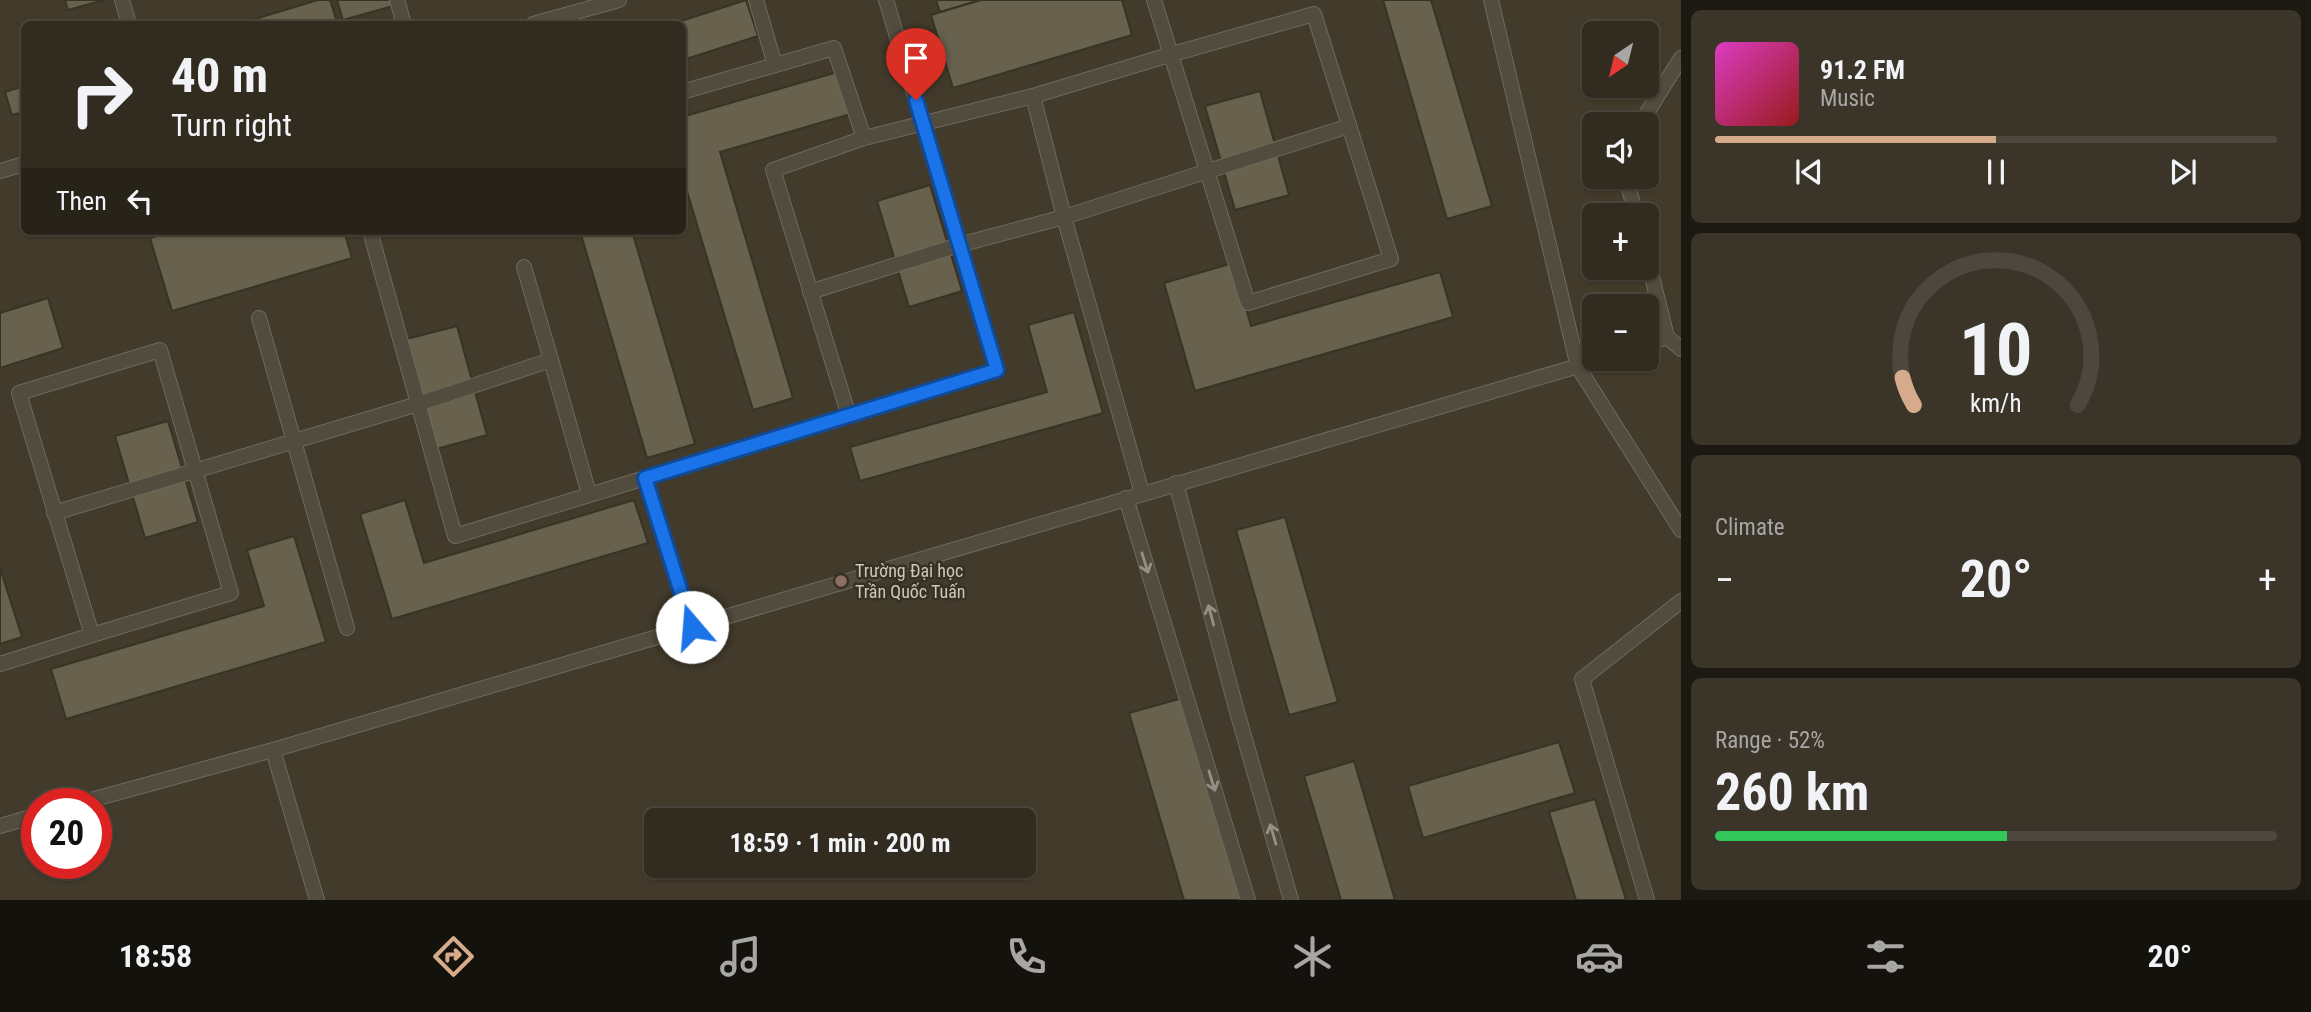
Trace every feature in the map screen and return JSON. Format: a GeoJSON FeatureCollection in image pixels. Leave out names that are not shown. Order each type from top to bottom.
{"type":"FeatureCollection","features":[{"type":"Feature","properties":{"kind":"lane"},"geometry":{"type":"LineString","coordinates":[[122,0],[129,21]]}},
{"type":"Feature","properties":{"kind":"lane"},"geometry":{"type":"LineString","coordinates":[[397,0],[403,21]]}},
{"type":"Feature","properties":{"kind":"lane"},"geometry":{"type":"LineString","coordinates":[[544,21],[619,0]]}},
{"type":"Feature","properties":{"kind":"lane"},"geometry":{"type":"LineString","coordinates":[[757,0],[775,65]]}},
{"type":"Feature","properties":{"kind":"lane"},"geometry":{"type":"LineString","coordinates":[[371,235],[456,536],[997,370],[886,0]]}},
{"type":"Feature","properties":{"kind":"lane"},"geometry":{"type":"LineString","coordinates":[[849,416],[773,170],[864,138],[1033,96],[1169,55],[1314,14],[1391,259],[1248,303],[1169,55],[1154,0]]}},
{"type":"Feature","properties":{"kind":"lane"},"geometry":{"type":"LineString","coordinates":[[1491,0],[1578,367],[1681,530]]}},
{"type":"Feature","properties":{"kind":"lane"},"geometry":{"type":"LineString","coordinates":[[686,91],[834,48],[864,138]]}},
{"type":"Feature","properties":{"kind":"lane"},"geometry":{"type":"LineString","coordinates":[[1647,112],[1681,58]]}},
{"type":"Feature","properties":{"kind":"lane"},"geometry":{"type":"LineString","coordinates":[[1033,96],[1064,217],[1142,493]]}},
{"type":"Feature","properties":{"kind":"lane"},"geometry":{"type":"LineString","coordinates":[[810,292],[959,245],[1064,217],[1349,125]]}},
{"type":"Feature","properties":{"kind":"lane"},"geometry":{"type":"LineString","coordinates":[[0,171],[21,165]]}},
{"type":"Feature","properties":{"kind":"lane"},"geometry":{"type":"LineString","coordinates":[[524,267],[589,494]]}},
{"type":"Feature","properties":{"kind":"lane"},"geometry":{"type":"LineString","coordinates":[[1653,280],[1667,337],[1681,349]]}},
{"type":"Feature","properties":{"kind":"lane"},"geometry":{"type":"LineString","coordinates":[[259,318],[347,628]]}},
{"type":"Feature","properties":{"kind":"lane"},"geometry":{"type":"LineString","coordinates":[[1659,340],[1667,337]]}},
{"type":"Feature","properties":{"kind":"lane"},"geometry":{"type":"LineString","coordinates":[[0,664],[231,593],[160,350],[19,393],[92,635]]}},
{"type":"Feature","properties":{"kind":"lane"},"geometry":{"type":"LineString","coordinates":[[54,513],[418,404],[551,359]]}},
{"type":"Feature","properties":{"kind":"lane"},"geometry":{"type":"LineString","coordinates":[[112,794],[273,750],[1582,366]]}},
{"type":"Feature","properties":{"kind":"lane"},"geometry":{"type":"LineString","coordinates":[[645,478],[692,627]]}},
{"type":"Feature","properties":{"kind":"lane"},"geometry":{"type":"LineString","coordinates":[[1176,483],[1236,708],[1292,900]]}},
{"type":"Feature","properties":{"kind":"lane"},"geometry":{"type":"LineString","coordinates":[[1126,498],[1248,900]]}},
{"type":"Feature","properties":{"kind":"lane"},"geometry":{"type":"LineString","coordinates":[[1647,900],[1582,679],[1681,601]]}},
{"type":"Feature","properties":{"kind":"lane"},"geometry":{"type":"LineString","coordinates":[[273,750],[317,900]]}},
{"type":"Feature","properties":{"kind":"lane"},"geometry":{"type":"LineString","coordinates":[[0,825],[21,819]]}},
{"type":"Feature","properties":{"kind":"building"},"geometry":{"type":"Polygon","coordinates":[[[65,0],[104,0],[68,10],[65,0]]]}},
{"type":"Feature","properties":{"kind":"building"},"geometry":{"type":"Polygon","coordinates":[[[318,0],[330,0],[337,21],[256,21],[255,19],[318,0]]]}},
{"type":"Feature","properties":{"kind":"building"},"geometry":{"type":"Polygon","coordinates":[[[337,0],[392,0],[393,6],[343,20],[337,0]]]}},
{"type":"Feature","properties":{"kind":"building"},"geometry":{"type":"Polygon","coordinates":[[[746,0],[758,36],[686,59],[686,21],[681,21],[746,0]]]}},
{"type":"Feature","properties":{"kind":"building"},"geometry":{"type":"Polygon","coordinates":[[[936,0],[981,0],[940,12],[936,0]]]}},
{"type":"Feature","properties":{"kind":"building"},"geometry":{"type":"Polygon","coordinates":[[[981,0],[1122,0],[1132,35],[953,88],[931,15],[981,0]]]}},
{"type":"Feature","properties":{"kind":"building"},"geometry":{"type":"Polygon","coordinates":[[[1383,0],[1431,0],[1492,206],[1447,219],[1383,0]]]}},
{"type":"Feature","properties":{"kind":"building"},"geometry":{"type":"Polygon","coordinates":[[[841,71],[854,113],[720,152],[793,398],[753,410],[686,188],[686,116],[841,71]]]}},
{"type":"Feature","properties":{"kind":"building"},"geometry":{"type":"Polygon","coordinates":[[[21,87],[21,113],[12,115],[5,92],[21,87]]]}},
{"type":"Feature","properties":{"kind":"building"},"geometry":{"type":"Polygon","coordinates":[[[1260,91],[1289,195],[1235,210],[1205,106],[1260,91]]]}},
{"type":"Feature","properties":{"kind":"building"},"geometry":{"type":"Polygon","coordinates":[[[930,185],[962,291],[909,307],[877,201],[930,185]]]}},
{"type":"Feature","properties":{"kind":"building"},"geometry":{"type":"Polygon","coordinates":[[[160,235],[345,235],[352,258],[172,311],[150,238],[160,235]]]}},
{"type":"Feature","properties":{"kind":"building"},"geometry":{"type":"Polygon","coordinates":[[[581,235],[633,235],[695,444],[647,458],[581,235]]]}},
{"type":"Feature","properties":{"kind":"building"},"geometry":{"type":"Polygon","coordinates":[[[1233,263],[1251,326],[1440,272],[1453,317],[1195,391],[1164,283],[1233,263]]]}},
{"type":"Feature","properties":{"kind":"building"},"geometry":{"type":"Polygon","coordinates":[[[48,298],[63,348],[0,368],[0,313],[48,298]]]}},
{"type":"Feature","properties":{"kind":"building"},"geometry":{"type":"Polygon","coordinates":[[[1074,312],[1103,413],[860,481],[850,447],[1047,392],[1028,325],[1074,312]]]}},
{"type":"Feature","properties":{"kind":"building"},"geometry":{"type":"Polygon","coordinates":[[[457,326],[487,435],[433,450],[403,340],[457,326]]]}},
{"type":"Feature","properties":{"kind":"building"},"geometry":{"type":"Polygon","coordinates":[[[168,421],[198,522],[145,538],[115,436],[168,421]]]}},
{"type":"Feature","properties":{"kind":"building"},"geometry":{"type":"Polygon","coordinates":[[[405,500],[424,563],[634,500],[648,543],[392,619],[360,514],[405,500]]]}},
{"type":"Feature","properties":{"kind":"building"},"geometry":{"type":"Polygon","coordinates":[[[1285,517],[1338,702],[1289,715],[1236,530],[1285,517]]]}},
{"type":"Feature","properties":{"kind":"building"},"geometry":{"type":"Polygon","coordinates":[[[294,536],[326,642],[66,719],[51,669],[264,606],[247,550],[294,536]]]}},
{"type":"Feature","properties":{"kind":"building"},"geometry":{"type":"Polygon","coordinates":[[[0,568],[22,637],[0,644],[0,568]]]}},
{"type":"Feature","properties":{"kind":"building"},"geometry":{"type":"Polygon","coordinates":[[[1193,695],[1253,900],[1184,900],[1129,713],[1193,695]]]}},
{"type":"Feature","properties":{"kind":"building"},"geometry":{"type":"Polygon","coordinates":[[[1559,742],[1575,793],[1423,838],[1408,786],[1559,742]]]}},
{"type":"Feature","properties":{"kind":"building"},"geometry":{"type":"Polygon","coordinates":[[[1354,761],[1395,900],[1341,900],[1304,776],[1354,761]]]}},
{"type":"Feature","properties":{"kind":"building"},"geometry":{"type":"Polygon","coordinates":[[[1595,799],[1626,900],[1576,900],[1549,812],[1595,799]]]}},
{"type":"Feature","properties":{"kind":"place","name":"Trường Đại học Trần Quốc Tuấn"},"geometry":{"type":"Point","coordinates":[841,581]}},
{"type":"Feature","properties":{"kind":"route"},"geometry":{"type":"LineString","coordinates":[[692,627],[645,478],[997,370],[916,100]]}}]}
